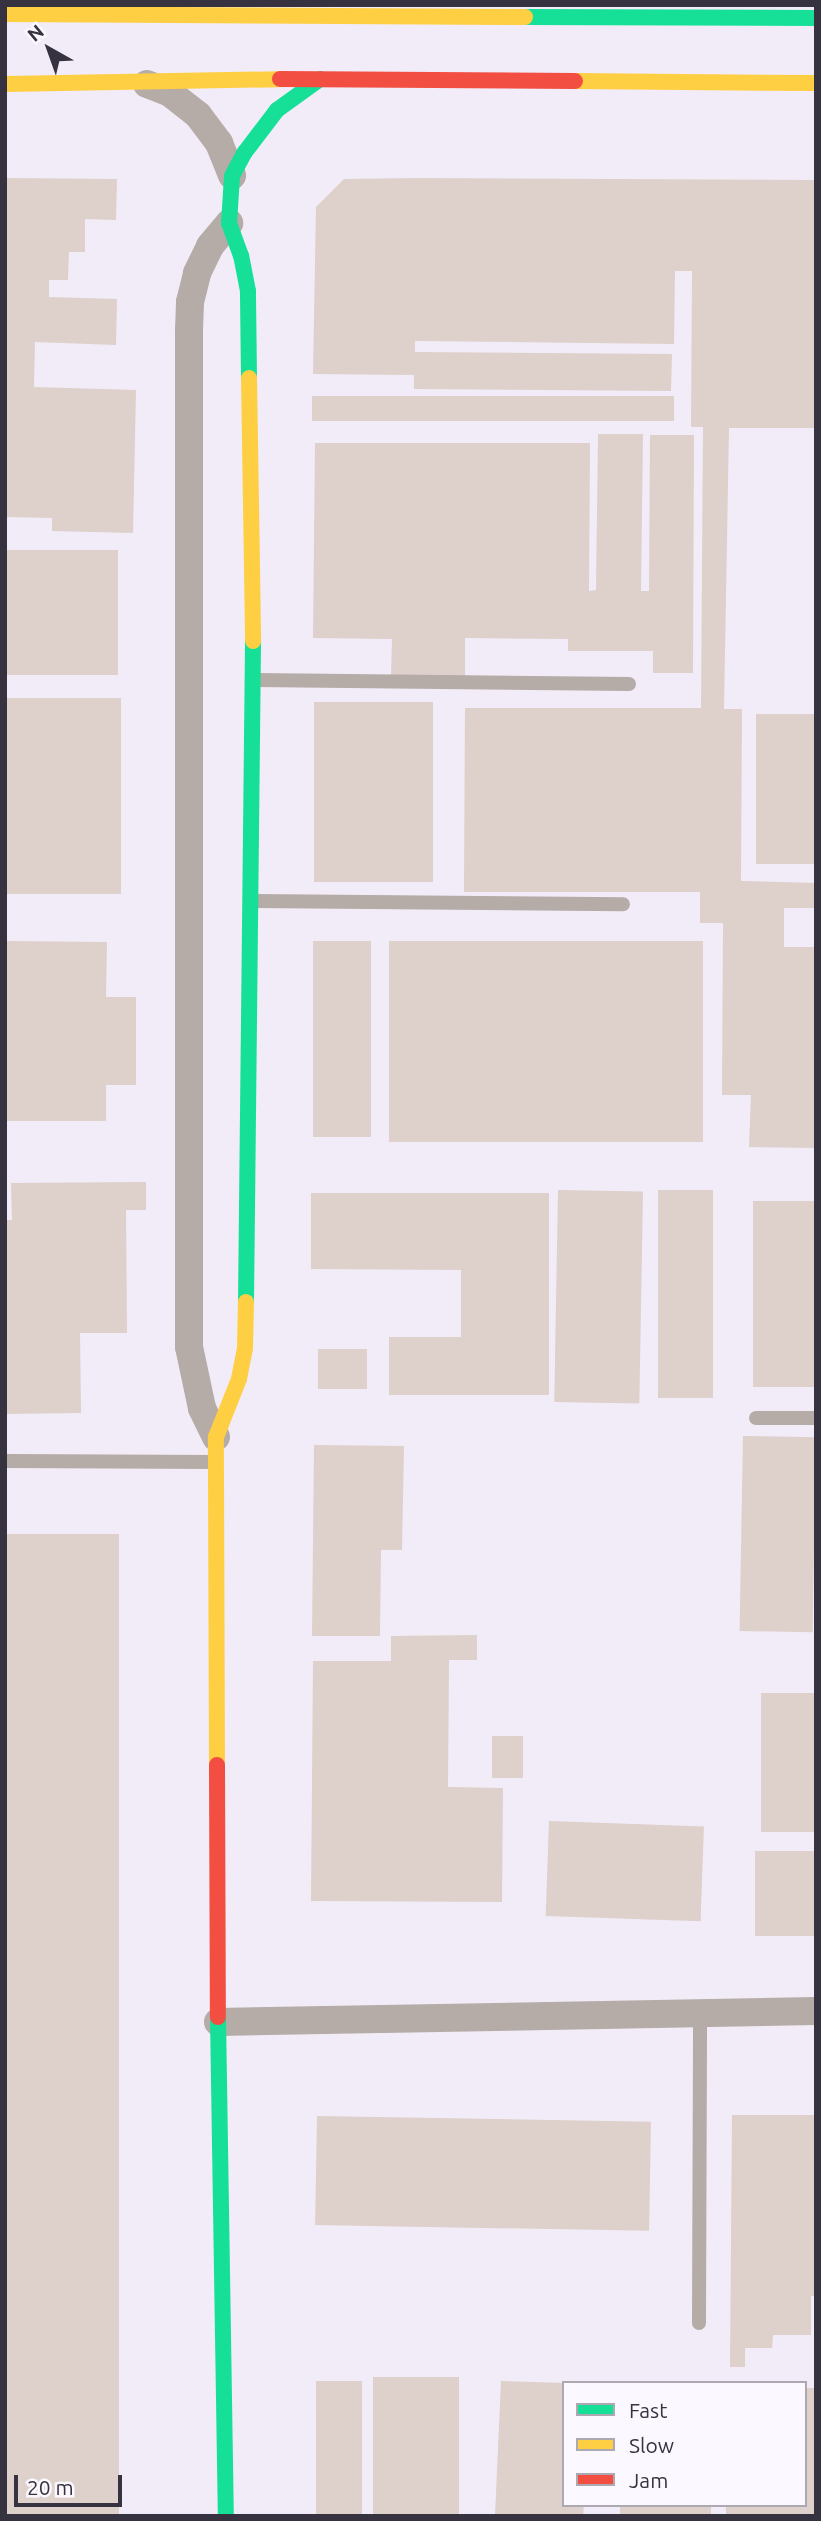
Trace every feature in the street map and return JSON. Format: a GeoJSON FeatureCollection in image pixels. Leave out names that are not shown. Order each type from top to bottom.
{"type":"FeatureCollection","features":[{"type":"Feature","properties":{"kind":"street"},"geometry":{"type":"LineString","coordinates":[[5,14],[363,10],[628,11],[816,18]]}},
{"type":"Feature","properties":{"kind":"street"},"geometry":{"type":"LineString","coordinates":[[135,79],[170,93],[198,115],[219,143],[232,176],[229,223],[241,256],[247,291],[254,680],[245,1348],[239,1379],[216,1449],[218,2022],[226,2516]]}},
{"type":"Feature","properties":{"kind":"street"},"geometry":{"type":"LineString","coordinates":[[5,83],[135,79],[816,83]]}},
{"type":"Feature","properties":{"kind":"street"},"geometry":{"type":"LineString","coordinates":[[232,176],[252,141],[277,110],[320,79]]}},
{"type":"Feature","properties":{"kind":"street"},"geometry":{"type":"LineString","coordinates":[[216,1449],[202,1408],[189,1347],[189,331],[190,302],[197,273],[210,246],[229,223]]}},
{"type":"Feature","properties":{"kind":"street"},"geometry":{"type":"LineString","coordinates":[[218,2022],[816,2011]]}},
{"type":"Feature","properties":{"kind":"lane"},"geometry":{"type":"LineString","coordinates":[[254,680],[629,684]]}},
{"type":"Feature","properties":{"kind":"lane"},"geometry":{"type":"LineString","coordinates":[[250,901],[623,904]]}},
{"type":"Feature","properties":{"kind":"lane"},"geometry":{"type":"LineString","coordinates":[[756,1418],[816,1418]]}},
{"type":"Feature","properties":{"kind":"lane"},"geometry":{"type":"LineString","coordinates":[[5,1461],[216,1449]]}},
{"type":"Feature","properties":{"kind":"lane"},"geometry":{"type":"LineString","coordinates":[[699,2323],[700,2013]]}},
{"type":"Feature","properties":{"kind":"building"},"geometry":{"type":"Polygon","coordinates":[[[5,178],[117,179],[116,220],[85,219],[85,252],[69,252],[68,280],[49,280],[49,297],[117,299],[116,345],[35,342],[34,387],[136,390],[133,533],[52,531],[52,518],[5,517],[5,178]]]}},
{"type":"Feature","properties":{"kind":"building"},"geometry":{"type":"Polygon","coordinates":[[[344,179],[816,180],[816,428],[729,428],[724,709],[742,709],[741,881],[816,883],[816,908],[784,908],[784,947],[816,947],[816,1148],[749,1147],[751,1095],[722,1095],[723,923],[700,923],[700,892],[464,892],[465,708],[701,708],[703,427],[691,427],[692,271],[675,271],[674,344],[415,341],[415,352],[672,354],[671,391],[414,389],[414,375],[313,374],[316,207],[344,179]]]}},
{"type":"Feature","properties":{"kind":"building"},"geometry":{"type":"Polygon","coordinates":[[[312,396],[674,396],[674,421],[312,421],[312,396]]]}},
{"type":"Feature","properties":{"kind":"building"},"geometry":{"type":"Polygon","coordinates":[[[598,434],[643,434],[641,591],[649,591],[650,435],[694,435],[693,673],[653,673],[653,651],[568,651],[568,639],[465,638],[465,676],[391,676],[392,639],[313,638],[315,443],[590,443],[589,591],[596,590],[598,434]]]}},
{"type":"Feature","properties":{"kind":"building"},"geometry":{"type":"Polygon","coordinates":[[[5,550],[118,550],[118,675],[5,675],[5,550]]]}},
{"type":"Feature","properties":{"kind":"building"},"geometry":{"type":"Polygon","coordinates":[[[5,698],[121,698],[121,894],[5,894],[5,698]]]}},
{"type":"Feature","properties":{"kind":"building"},"geometry":{"type":"Polygon","coordinates":[[[314,702],[433,702],[433,882],[314,882],[314,702]]]}},
{"type":"Feature","properties":{"kind":"building"},"geometry":{"type":"Polygon","coordinates":[[[756,714],[816,714],[816,864],[756,864],[756,714]]]}},
{"type":"Feature","properties":{"kind":"building"},"geometry":{"type":"Polygon","coordinates":[[[5,941],[107,942],[106,997],[136,997],[136,1085],[106,1085],[106,1121],[5,1121],[5,941]]]}},
{"type":"Feature","properties":{"kind":"building"},"geometry":{"type":"Polygon","coordinates":[[[313,941],[371,941],[371,1137],[313,1137],[313,941]]]}},
{"type":"Feature","properties":{"kind":"building"},"geometry":{"type":"Polygon","coordinates":[[[389,941],[703,941],[703,1142],[389,1142],[389,941]]]}},
{"type":"Feature","properties":{"kind":"building"},"geometry":{"type":"Polygon","coordinates":[[[146,1182],[146,1210],[126,1210],[127,1333],[80,1333],[81,1413],[5,1414],[5,1220],[12,1220],[11,1183],[146,1182]]]}},
{"type":"Feature","properties":{"kind":"building"},"geometry":{"type":"Polygon","coordinates":[[[558,1190],[643,1191],[639,1403],[554,1402],[558,1190]]]}},
{"type":"Feature","properties":{"kind":"building"},"geometry":{"type":"Polygon","coordinates":[[[658,1190],[713,1190],[713,1398],[658,1398],[658,1190]]]}},
{"type":"Feature","properties":{"kind":"building"},"geometry":{"type":"Polygon","coordinates":[[[311,1193],[549,1193],[549,1395],[389,1395],[389,1337],[461,1337],[461,1270],[311,1269],[311,1193]]]}},
{"type":"Feature","properties":{"kind":"building"},"geometry":{"type":"Polygon","coordinates":[[[753,1201],[816,1201],[816,1387],[753,1387],[753,1201]]]}},
{"type":"Feature","properties":{"kind":"building"},"geometry":{"type":"Polygon","coordinates":[[[318,1349],[367,1349],[367,1389],[318,1389],[318,1349]]]}},
{"type":"Feature","properties":{"kind":"building"},"geometry":{"type":"Polygon","coordinates":[[[743,1436],[816,1437],[813,1632],[740,1631],[743,1436]]]}},
{"type":"Feature","properties":{"kind":"building"},"geometry":{"type":"Polygon","coordinates":[[[314,1445],[404,1446],[402,1550],[381,1550],[380,1636],[312,1636],[314,1445]]]}},
{"type":"Feature","properties":{"kind":"building"},"geometry":{"type":"Polygon","coordinates":[[[5,1534],[119,1534],[119,2516],[5,2516],[5,1534]]]}},
{"type":"Feature","properties":{"kind":"building"},"geometry":{"type":"Polygon","coordinates":[[[477,1635],[477,1660],[449,1660],[448,1787],[503,1788],[502,1902],[311,1901],[313,1661],[391,1661],[391,1636],[477,1635]]]}},
{"type":"Feature","properties":{"kind":"building"},"geometry":{"type":"Polygon","coordinates":[[[761,1693],[816,1693],[816,1832],[761,1832],[761,1693]]]}},
{"type":"Feature","properties":{"kind":"building"},"geometry":{"type":"Polygon","coordinates":[[[492,1736],[523,1736],[523,1778],[492,1778],[492,1736]]]}},
{"type":"Feature","properties":{"kind":"building"},"geometry":{"type":"Polygon","coordinates":[[[549,1821],[704,1826],[701,1921],[546,1916],[549,1821]]]}},
{"type":"Feature","properties":{"kind":"building"},"geometry":{"type":"Polygon","coordinates":[[[755,1851],[816,1851],[816,1936],[755,1936],[755,1851]]]}},
{"type":"Feature","properties":{"kind":"building"},"geometry":{"type":"Polygon","coordinates":[[[732,2115],[816,2115],[816,2296],[811,2296],[811,2335],[773,2335],[772,2348],[745,2348],[745,2367],[730,2367],[732,2115]]]}},
{"type":"Feature","properties":{"kind":"building"},"geometry":{"type":"Polygon","coordinates":[[[317,2116],[651,2122],[649,2231],[315,2225],[317,2116]]]}},
{"type":"Feature","properties":{"kind":"building"},"geometry":{"type":"Polygon","coordinates":[[[373,2377],[459,2377],[459,2516],[373,2516],[373,2377]]]}},
{"type":"Feature","properties":{"kind":"building"},"geometry":{"type":"Polygon","coordinates":[[[316,2381],[362,2381],[362,2516],[316,2516],[316,2381]]]}},
{"type":"Feature","properties":{"kind":"building"},"geometry":{"type":"Polygon","coordinates":[[[501,2381],[562,2383],[562,2507],[584,2507],[583,2516],[495,2516],[501,2381]]]}},
{"type":"Feature","properties":{"kind":"building"},"geometry":{"type":"Polygon","coordinates":[[[807,2388],[816,2388],[816,2516],[726,2516],[726,2507],[807,2507],[807,2388]]]}},
{"type":"Feature","properties":{"kind":"building"},"geometry":{"type":"Polygon","coordinates":[[[620,2507],[711,2507],[711,2516],[620,2516],[620,2507]]]}},
{"type":"Feature","properties":{"kind":"traffic: fast"},"geometry":{"type":"LineString","coordinates":[[525,17],[816,18]]}},
{"type":"Feature","properties":{"kind":"traffic: fast"},"geometry":{"type":"LineString","coordinates":[[249,378],[248,291],[241,256],[229,223],[232,176],[245,152],[277,110],[320,79]]}},
{"type":"Feature","properties":{"kind":"traffic: fast"},"geometry":{"type":"LineString","coordinates":[[246,1302],[253,641]]}},
{"type":"Feature","properties":{"kind":"traffic: fast"},"geometry":{"type":"LineString","coordinates":[[218,2017],[226,2516]]}},
{"type":"Feature","properties":{"kind":"traffic: slow"},"geometry":{"type":"LineString","coordinates":[[5,14],[525,17]]}},
{"type":"Feature","properties":{"kind":"traffic: slow"},"geometry":{"type":"LineString","coordinates":[[5,84],[280,79]]}},
{"type":"Feature","properties":{"kind":"traffic: slow"},"geometry":{"type":"LineString","coordinates":[[575,81],[816,83]]}},
{"type":"Feature","properties":{"kind":"traffic: slow"},"geometry":{"type":"LineString","coordinates":[[249,378],[253,641]]}},
{"type":"Feature","properties":{"kind":"traffic: slow"},"geometry":{"type":"LineString","coordinates":[[217,1765],[216,1437],[239,1379],[245,1348],[246,1302]]}},
{"type":"Feature","properties":{"kind":"traffic: jam"},"geometry":{"type":"LineString","coordinates":[[280,79],[575,81]]}},
{"type":"Feature","properties":{"kind":"traffic: jam"},"geometry":{"type":"LineString","coordinates":[[217,1765],[218,2017]]}}]}
